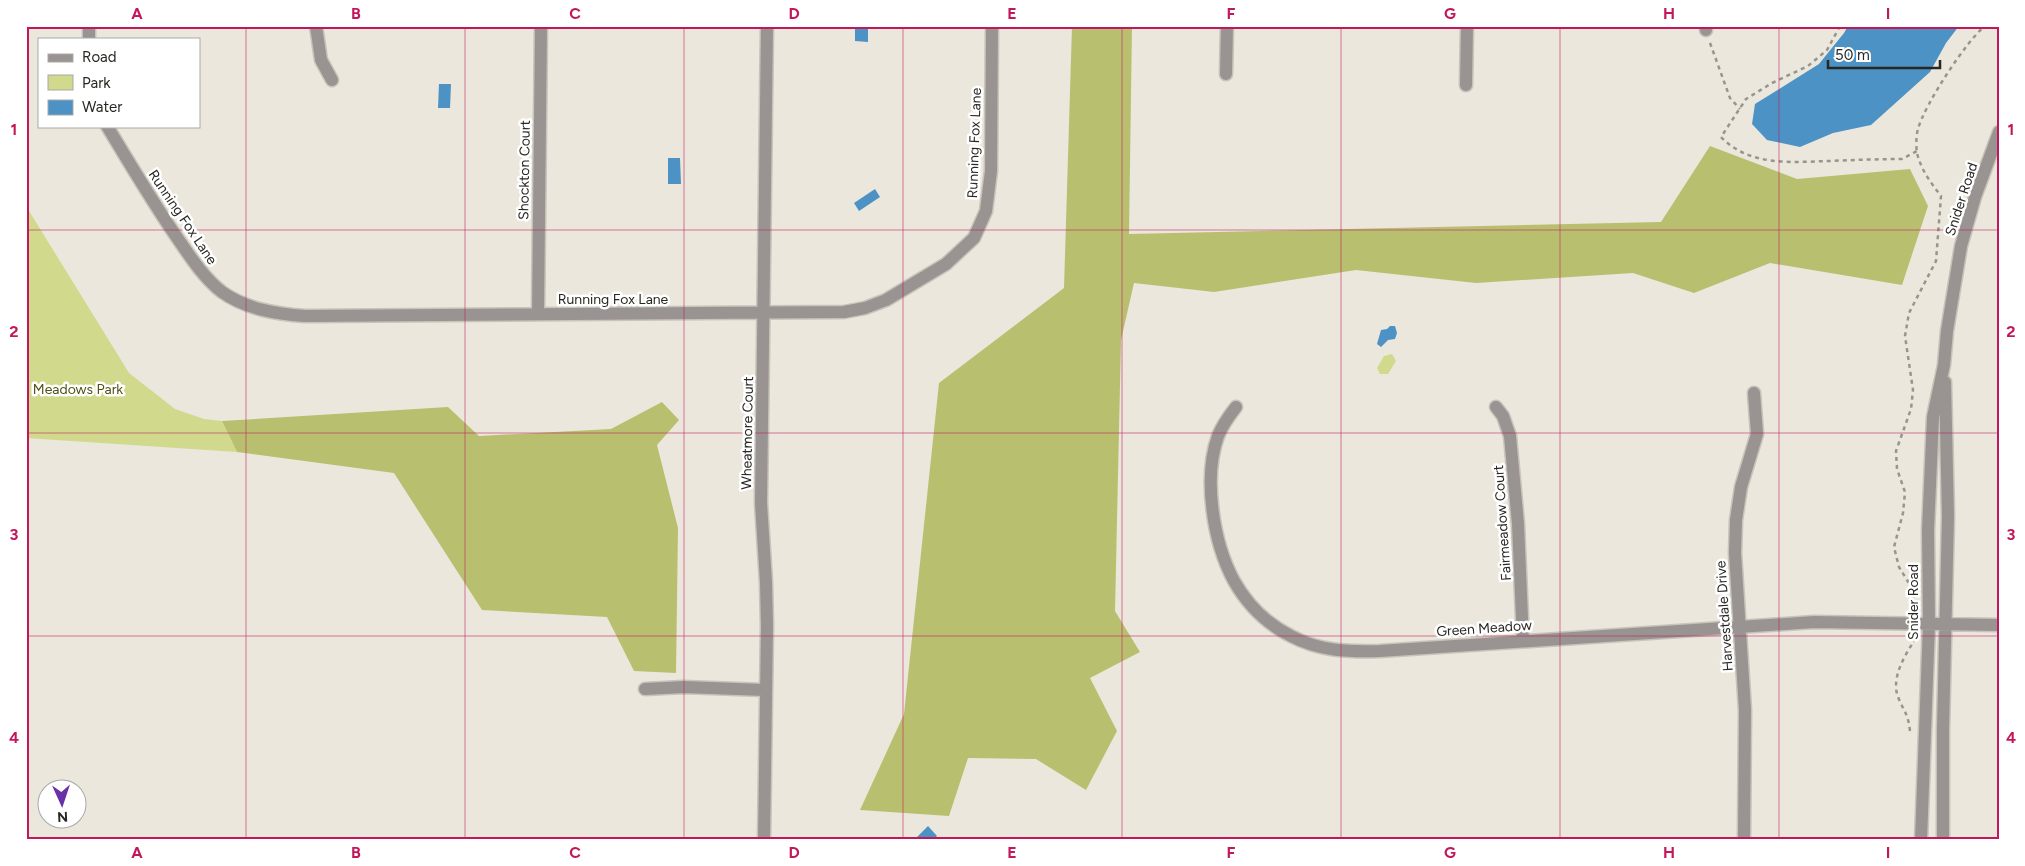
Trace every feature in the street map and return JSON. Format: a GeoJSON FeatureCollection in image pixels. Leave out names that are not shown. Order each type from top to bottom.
{"type":"FeatureCollection","features":[{"type":"Feature","properties":{"kind":"street"},"geometry":{"type":"LineString","coordinates":[[316,26],[321,60],[332,80]]}},
{"type":"Feature","properties":{"kind":"street","name":"Shockton Court"},"geometry":{"type":"LineString","coordinates":[[538,314],[541,26]]}},
{"type":"Feature","properties":{"kind":"street","name":"Wheatmore Court"},"geometry":{"type":"LineString","coordinates":[[764,840],[766,582],[761,503],[767,26]]}},
{"type":"Feature","properties":{"kind":"street","name":"Running Fox Lane"},"geometry":{"type":"LineString","coordinates":[[109,128],[142,185],[192,260],[206,277],[222,292],[261,310],[283,315],[305,316],[844,312],[866,308],[886,300],[946,264],[974,238],[986,211],[990,170],[992,26]]}},
{"type":"Feature","properties":{"kind":"street"},"geometry":{"type":"LineString","coordinates":[[1226,74],[1227,26]]}},
{"type":"Feature","properties":{"kind":"street"},"geometry":{"type":"LineString","coordinates":[[1466,85],[1467,26]]}},
{"type":"Feature","properties":{"kind":"street","name":"Snider Road"},"geometry":{"type":"LineString","coordinates":[[1943,840],[1948,516],[1947,418],[1944,365],[1946,330],[1961,246],[1975,197],[1999,132]]}},
{"type":"Feature","properties":{"kind":"street","name":"Snider Road"},"geometry":{"type":"LineString","coordinates":[[1921,840],[1929,624],[1928,530],[1934,417],[1944,365]]}},
{"type":"Feature","properties":{"kind":"street","name":"Harvestdale Drive"},"geometry":{"type":"LineString","coordinates":[[1744,840],[1746,747],[1735,553],[1736,520],[1741,487],[1757,434],[1754,393]]}},
{"type":"Feature","properties":{"kind":"street","name":"Fairmeadow Court"},"geometry":{"type":"LineString","coordinates":[[1496,407],[1503,416],[1510,436],[1518,524],[1523,641]]}},
{"type":"Feature","properties":{"kind":"street","name":"Green Meadow"},"geometry":{"type":"LineString","coordinates":[[1236,408],[1221,432],[1212,459],[1211,494],[1216,527],[1225,560],[1234,581],[1247,600],[1272,624],[1291,636],[1312,645],[1346,652],[1814,622],[1999,625]]}},
{"type":"Feature","properties":{"kind":"street"},"geometry":{"type":"LineString","coordinates":[[645,689],[684,687],[766,690]]}},
{"type":"Feature","properties":{"kind":"path"},"geometry":{"type":"LineString","coordinates":[[1840,26],[1827,50],[1808,66],[1746,99],[1722,137],[1730,146],[1751,157],[1784,163],[1902,159],[1917,152]]}},
{"type":"Feature","properties":{"kind":"path"},"geometry":{"type":"LineString","coordinates":[[1915,601],[1910,585],[1899,567],[1894,547],[1903,514],[1905,492],[1897,469],[1896,451],[1910,409],[1913,390],[1905,336],[1909,312],[1936,261],[1941,196],[1927,177],[1917,152],[1918,130],[1933,97],[1962,53],[1985,26]]}},
{"type":"Feature","properties":{"kind":"path"},"geometry":{"type":"LineString","coordinates":[[1706,28],[1730,98],[1740,109]]}},
{"type":"Feature","properties":{"kind":"path"},"geometry":{"type":"LineString","coordinates":[[1910,732],[1909,716],[1897,696],[1896,676],[1908,651],[1918,637]]}},
{"type":"Feature","properties":{"kind":"green space"},"geometry":{"type":"Polygon","coordinates":[[[1072,26],[1132,26],[1129,234],[1661,222],[1710,146],[1797,179],[1910,169],[1928,206],[1902,285],[1770,263],[1694,293],[1633,273],[1476,283],[1356,270],[1214,292],[1134,283],[1121,340],[1115,611],[1140,652],[1090,678],[1117,731],[1086,790],[1036,759],[968,758],[949,816],[860,810],[904,714],[939,383],[1064,288],[1072,26]]]}},
{"type":"Feature","properties":{"kind":"green space","name":"Meadows Park"},"geometry":{"type":"Polygon","coordinates":[[[26,206],[129,373],[175,409],[204,419],[222,421],[237,452],[26,438],[26,206]]]}},
{"type":"Feature","properties":{"kind":"green space"},"geometry":{"type":"Polygon","coordinates":[[[1392,354],[1396,361],[1388,374],[1380,374],[1377,368],[1384,356],[1392,354]]]}},
{"type":"Feature","properties":{"kind":"green space"},"geometry":{"type":"Polygon","coordinates":[[[662,402],[679,420],[657,445],[678,528],[676,673],[634,671],[607,617],[482,610],[394,473],[237,452],[222,421],[448,407],[479,436],[611,429],[662,402]]]}},
{"type":"Feature","properties":{"kind":"water"},"geometry":{"type":"Polygon","coordinates":[[[855,26],[868,26],[868,42],[855,41],[855,26]]]}},
{"type":"Feature","properties":{"kind":"water"},"geometry":{"type":"Polygon","coordinates":[[[1848,26],[1959,26],[1946,43],[1930,72],[1871,125],[1833,133],[1800,147],[1767,140],[1752,124],[1755,104],[1819,64],[1848,26]]]}},
{"type":"Feature","properties":{"kind":"water"},"geometry":{"type":"Polygon","coordinates":[[[439,84],[451,84],[450,108],[438,108],[439,84]]]}},
{"type":"Feature","properties":{"kind":"water"},"geometry":{"type":"Polygon","coordinates":[[[668,158],[680,158],[681,184],[668,184],[668,158]]]}},
{"type":"Feature","properties":{"kind":"water"},"geometry":{"type":"Polygon","coordinates":[[[875,189],[880,197],[859,211],[854,203],[875,189]]]}},
{"type":"Feature","properties":{"kind":"water"},"geometry":{"type":"Polygon","coordinates":[[[1390,326],[1395,326],[1397,333],[1395,339],[1388,340],[1381,347],[1377,344],[1381,330],[1387,329],[1390,326]]]}},
{"type":"Feature","properties":{"kind":"water"},"geometry":{"type":"Polygon","coordinates":[[[928,826],[937,836],[933,840],[914,840],[928,826]]]}}]}
